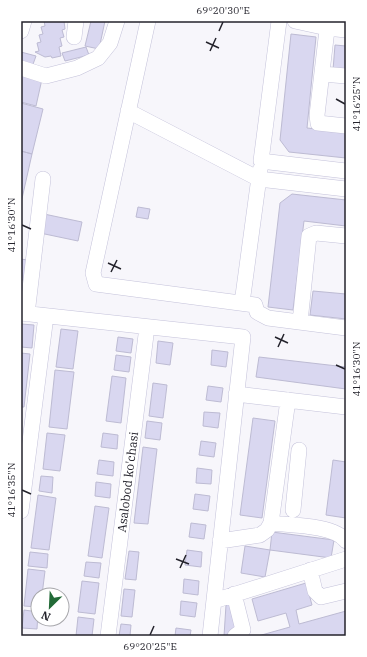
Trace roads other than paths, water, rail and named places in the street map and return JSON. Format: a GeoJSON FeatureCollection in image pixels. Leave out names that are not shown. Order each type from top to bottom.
{"type":"FeatureCollection","features":[{"type":"Feature","properties":{"kind":"street"},"geometry":{"type":"LineString","coordinates":[[21,31],[24,21]]}},
{"type":"Feature","properties":{"kind":"street"},"geometry":{"type":"LineString","coordinates":[[74,37],[76,21]]}},
{"type":"Feature","properties":{"kind":"street"},"geometry":{"type":"LineString","coordinates":[[21,68],[46,76],[77,68],[98,58],[110,42],[117,21]]}},
{"type":"Feature","properties":{"kind":"street"},"geometry":{"type":"LineString","coordinates":[[148,21],[93,273],[96,284],[255,305],[257,312],[268,318],[346,328]]}},
{"type":"Feature","properties":{"kind":"street"},"geometry":{"type":"LineString","coordinates":[[242,303],[279,21]]}},
{"type":"Feature","properties":{"kind":"street"},"geometry":{"type":"LineString","coordinates":[[295,21],[327,24],[346,30]]}},
{"type":"Feature","properties":{"kind":"street"},"geometry":{"type":"LineString","coordinates":[[327,24],[317,115],[318,123],[346,126]]}},
{"type":"Feature","properties":{"kind":"street"},"geometry":{"type":"LineString","coordinates":[[322,74],[346,76]]}},
{"type":"Feature","properties":{"kind":"street"},"geometry":{"type":"LineString","coordinates":[[128,111],[259,179],[346,189]]}},
{"type":"Feature","properties":{"kind":"street"},"geometry":{"type":"LineString","coordinates":[[261,161],[346,171]]}},
{"type":"Feature","properties":{"kind":"street"},"geometry":{"type":"LineString","coordinates":[[43,179],[24,314],[243,337],[210,636]]}},
{"type":"Feature","properties":{"kind":"street"},"geometry":{"type":"LineString","coordinates":[[300,322],[309,236],[316,233],[346,236]]}},
{"type":"Feature","properties":{"kind":"street"},"geometry":{"type":"LineString","coordinates":[[21,510],[46,316]]}},
{"type":"Feature","properties":{"kind":"street","name":"Asalobod ko'chasi"},"geometry":{"type":"LineString","coordinates":[[108,636],[147,327]]}},
{"type":"Feature","properties":{"kind":"street"},"geometry":{"type":"LineString","coordinates":[[236,394],[346,407]]}},
{"type":"Feature","properties":{"kind":"street"},"geometry":{"type":"LineString","coordinates":[[220,541],[260,535],[267,530],[271,523],[288,400]]}},
{"type":"Feature","properties":{"kind":"street"},"geometry":{"type":"LineString","coordinates":[[293,510],[299,450]]}},
{"type":"Feature","properties":{"kind":"street"},"geometry":{"type":"LineString","coordinates":[[278,471],[296,474]]}},
{"type":"Feature","properties":{"kind":"street"},"geometry":{"type":"LineString","coordinates":[[271,523],[332,530],[343,536],[346,541]]}},
{"type":"Feature","properties":{"kind":"street"},"geometry":{"type":"LineString","coordinates":[[214,601],[346,558]]}},
{"type":"Feature","properties":{"kind":"street"},"geometry":{"type":"LineString","coordinates":[[310,570],[315,591],[321,597],[346,591]]}},
{"type":"Feature","properties":{"kind":"street"},"geometry":{"type":"LineString","coordinates":[[234,594],[243,630],[235,636]]}}]}
